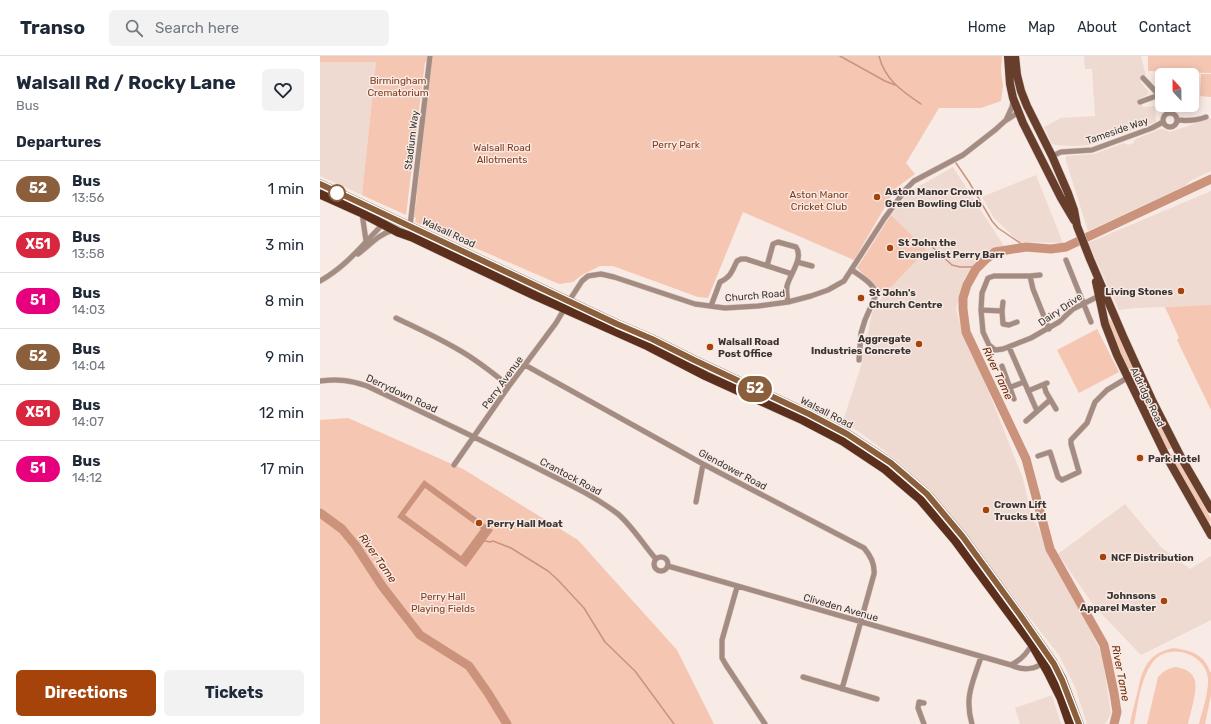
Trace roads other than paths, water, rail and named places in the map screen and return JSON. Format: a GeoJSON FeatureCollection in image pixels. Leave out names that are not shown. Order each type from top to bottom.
{"type":"FeatureCollection","features":[{"type":"Feature","properties":{"kind":"highway","name":"Walsall Road"},"geometry":{"type":"LineString","coordinates":[[320,184],[410,226],[706,376],[803,420],[843,441],[886,469],[920,499],[955,540],[1032,644],[1061,698],[1070,724]]}},
{"type":"Feature","properties":{"kind":"highway","name":"Walsall Road"},"geometry":{"type":"LineString","coordinates":[[320,194],[362,213],[393,230],[566,304],[809,414],[847,434],[891,463],[927,494],[963,537],[1020,615],[1054,664],[1062,680],[1079,724]]}},
{"type":"Feature","properties":{"kind":"highway"},"geometry":{"type":"LineString","coordinates":[[410,226],[409,231],[412,237]]}},
{"type":"Feature","properties":{"kind":"main road","name":"Aldridge Road"},"geometry":{"type":"LineString","coordinates":[[1008,56],[1010,84],[1013,98],[1060,198],[1078,226]]}},
{"type":"Feature","properties":{"kind":"main road","name":"Aldridge Road"},"geometry":{"type":"LineString","coordinates":[[1015,56],[1016,70],[1026,106],[1052,156],[1068,194],[1090,259],[1131,353],[1163,420],[1182,459],[1211,509]]}},
{"type":"Feature","properties":{"kind":"main road"},"geometry":{"type":"LineString","coordinates":[[1019,112],[1021,108],[1021,92]]}},
{"type":"Feature","properties":{"kind":"main road"},"geometry":{"type":"LineString","coordinates":[[1042,160],[1052,156]]}},
{"type":"Feature","properties":{"kind":"main road","name":"Aldridge Road"},"geometry":{"type":"LineString","coordinates":[[1090,259],[1103,316],[1127,378],[1165,454],[1211,533]]}},
{"type":"Feature","properties":{"kind":"main road"},"geometry":{"type":"LineString","coordinates":[[1103,316],[1113,312]]}},
{"type":"Feature","properties":{"kind":"street","name":"Stadium Way"},"geometry":{"type":"LineString","coordinates":[[410,226],[430,56]]}},
{"type":"Feature","properties":{"kind":"street"},"geometry":{"type":"LineString","coordinates":[[1143,78],[1155,91]]}},
{"type":"Feature","properties":{"kind":"street"},"geometry":{"type":"LineString","coordinates":[[1140,102],[1155,96]]}},
{"type":"Feature","properties":{"kind":"street","name":"Church Road"},"geometry":{"type":"LineString","coordinates":[[1005,121],[1012,107],[1013,98]]}},
{"type":"Feature","properties":{"kind":"street","name":"Church Road"},"geometry":{"type":"LineString","coordinates":[[566,304],[582,281],[588,276],[601,274],[695,304],[725,308],[788,302],[828,290],[844,281],[884,219],[906,189],[914,181],[963,155],[1005,121],[1019,112]]}},
{"type":"Feature","properties":{"kind":"street"},"geometry":{"type":"LineString","coordinates":[[1168,113],[1174,114],[1177,120],[1172,126],[1165,125],[1163,122],[1164,116],[1168,113]]}},
{"type":"Feature","properties":{"kind":"street"},"geometry":{"type":"LineString","coordinates":[[1177,120],[1199,120],[1206,117]]}},
{"type":"Feature","properties":{"kind":"street","name":"Tameside Way"},"geometry":{"type":"LineString","coordinates":[[1052,156],[1061,152],[1092,150],[1152,128],[1163,122]]}},
{"type":"Feature","properties":{"kind":"street"},"geometry":{"type":"LineString","coordinates":[[362,213],[366,241]]}},
{"type":"Feature","properties":{"kind":"street"},"geometry":{"type":"LineString","coordinates":[[320,281],[337,270],[352,257],[390,217]]}},
{"type":"Feature","properties":{"kind":"street"},"geometry":{"type":"LineString","coordinates":[[352,257],[358,255],[377,238],[393,230]]}},
{"type":"Feature","properties":{"kind":"street"},"geometry":{"type":"LineString","coordinates":[[767,266],[773,244],[778,242],[796,247],[799,254],[786,292],[788,302]]}},
{"type":"Feature","properties":{"kind":"street"},"geometry":{"type":"LineString","coordinates":[[711,306],[720,282],[731,275],[737,261],[741,259],[746,259],[792,274]]}},
{"type":"Feature","properties":{"kind":"street"},"geometry":{"type":"LineString","coordinates":[[1066,260],[1091,322]]}},
{"type":"Feature","properties":{"kind":"street"},"geometry":{"type":"LineString","coordinates":[[797,262],[812,266]]}},
{"type":"Feature","properties":{"kind":"street"},"geometry":{"type":"LineString","coordinates":[[852,270],[876,292],[861,333],[859,360]]}},
{"type":"Feature","properties":{"kind":"street","name":"Dairy Drive"},"geometry":{"type":"LineString","coordinates":[[1040,275],[994,276],[988,278],[982,293],[981,310],[983,332],[989,345],[995,350],[1009,347],[1049,329],[1073,309],[1099,296]]}},
{"type":"Feature","properties":{"kind":"street"},"geometry":{"type":"LineString","coordinates":[[1030,276],[1033,289],[1049,329]]}},
{"type":"Feature","properties":{"kind":"street"},"geometry":{"type":"LineString","coordinates":[[1003,302],[1003,324],[1009,325],[1016,322]]}},
{"type":"Feature","properties":{"kind":"street","name":"Perry Avenue"},"geometry":{"type":"LineString","coordinates":[[454,465],[509,386],[556,323],[566,304]]}},
{"type":"Feature","properties":{"kind":"street"},"geometry":{"type":"LineString","coordinates":[[981,310],[1002,311]]}},
{"type":"Feature","properties":{"kind":"street"},"geometry":{"type":"LineString","coordinates":[[396,318],[435,336],[460,350],[483,365],[509,386]]}},
{"type":"Feature","properties":{"kind":"street"},"geometry":{"type":"LineString","coordinates":[[1009,347],[1037,411]]}},
{"type":"Feature","properties":{"kind":"street","name":"Glendower Road"},"geometry":{"type":"LineString","coordinates":[[525,365],[703,464],[864,548],[875,569],[842,689]]}},
{"type":"Feature","properties":{"kind":"street"},"geometry":{"type":"LineString","coordinates":[[1002,366],[1011,387],[1014,399]]}},
{"type":"Feature","properties":{"kind":"street"},"geometry":{"type":"LineString","coordinates":[[1038,456],[1050,452],[1058,477],[1062,480],[1079,472],[1070,440],[1087,423],[1095,402],[1107,390],[1127,378]]}},
{"type":"Feature","properties":{"kind":"street","name":"Derrydown Road"},"geometry":{"type":"LineString","coordinates":[[320,381],[351,381],[367,386],[473,437]]}},
{"type":"Feature","properties":{"kind":"street"},"geometry":{"type":"LineString","coordinates":[[1011,387],[1024,382]]}},
{"type":"Feature","properties":{"kind":"street"},"geometry":{"type":"LineString","coordinates":[[1028,392],[1045,384],[1046,392],[1056,409]]}},
{"type":"Feature","properties":{"kind":"street"},"geometry":{"type":"LineString","coordinates":[[1026,421],[1050,400]]}},
{"type":"Feature","properties":{"kind":"street","name":"Crantock Road"},"geometry":{"type":"LineString","coordinates":[[473,437],[570,484],[605,505],[619,515],[655,558]]}},
{"type":"Feature","properties":{"kind":"street"},"geometry":{"type":"LineString","coordinates":[[696,502],[703,464]]}},
{"type":"Feature","properties":{"kind":"street"},"geometry":{"type":"LineString","coordinates":[[663,557],[667,559],[668,566],[665,570],[662,571],[655,569],[653,562],[655,558],[663,557]]}},
{"type":"Feature","properties":{"kind":"street","name":"Cliveden Avenue"},"geometry":{"type":"LineString","coordinates":[[668,566],[861,623],[1011,664],[1017,668],[1025,668]]}},
{"type":"Feature","properties":{"kind":"street"},"geometry":{"type":"LineString","coordinates":[[737,587],[722,640],[722,658],[765,724]]}},
{"type":"Feature","properties":{"kind":"street","name":"Walsall Road"},"geometry":{"type":"LineString","coordinates":[[1020,615],[1045,657],[1043,663]]}},
{"type":"Feature","properties":{"kind":"street"},"geometry":{"type":"LineString","coordinates":[[1011,664],[1023,657],[1028,652],[1032,644]]}},
{"type":"Feature","properties":{"kind":"street"},"geometry":{"type":"LineString","coordinates":[[972,724],[968,700],[981,657]]}},
{"type":"Feature","properties":{"kind":"street"},"geometry":{"type":"LineString","coordinates":[[1023,657],[1025,668],[1036,667],[1043,663]]}},
{"type":"Feature","properties":{"kind":"street"},"geometry":{"type":"LineString","coordinates":[[803,677],[877,699]]}},
{"type":"Feature","properties":{"kind":"street"},"geometry":{"type":"LineString","coordinates":[[924,703],[918,702],[918,708],[924,724]]}},
{"type":"Feature","properties":{"kind":"waterway"},"geometry":{"type":"LineString","coordinates":[[840,56],[895,85]]}},
{"type":"Feature","properties":{"kind":"waterway"},"geometry":{"type":"LineString","coordinates":[[879,56],[885,72],[895,84],[921,104]]}},
{"type":"Feature","properties":{"kind":"waterway"},"geometry":{"type":"LineString","coordinates":[[956,163],[992,221],[998,228],[1026,247]]}},
{"type":"Feature","properties":{"kind":"waterway","name":"River Tame"},"geometry":{"type":"LineString","coordinates":[[1114,724],[1117,712],[1104,645],[1050,549],[1026,459],[966,332],[963,298],[967,285],[976,269],[995,252],[1026,247],[1051,249],[1066,247],[1211,179]]}},
{"type":"Feature","properties":{"kind":"waterway"},"geometry":{"type":"LineString","coordinates":[[930,245],[952,265],[960,267],[978,267]]}},
{"type":"Feature","properties":{"kind":"waterway","name":"River Tame"},"geometry":{"type":"LineString","coordinates":[[320,513],[342,529],[356,546],[382,586],[420,635],[469,666],[507,724]]}},
{"type":"Feature","properties":{"kind":"waterway"},"geometry":{"type":"LineString","coordinates":[[485,541],[493,541],[511,548],[548,571],[557,579],[584,608],[605,642],[635,671],[674,724]]}},
{"type":"Feature","properties":{"kind":"place","name":"Aston Manor Crown Green Bowling Club"},"geometry":{"type":"Point","coordinates":[877,197]}},
{"type":"Feature","properties":{"kind":"place","name":"St John the Evangelist Perry Barr"},"geometry":{"type":"Point","coordinates":[890,248]}},
{"type":"Feature","properties":{"kind":"place","name":"Living Stones"},"geometry":{"type":"Point","coordinates":[1181,291]}},
{"type":"Feature","properties":{"kind":"place","name":"St John's Church Centre"},"geometry":{"type":"Point","coordinates":[861,298]}},
{"type":"Feature","properties":{"kind":"place","name":"Aggregate Industries Concrete"},"geometry":{"type":"Point","coordinates":[919,344]}},
{"type":"Feature","properties":{"kind":"place","name":"Walsall Road Post Office"},"geometry":{"type":"Point","coordinates":[710,347]}},
{"type":"Feature","properties":{"kind":"place","name":"Park Hotel"},"geometry":{"type":"Point","coordinates":[1140,458]}},
{"type":"Feature","properties":{"kind":"place","name":"Crown Lift Trucks Ltd"},"geometry":{"type":"Point","coordinates":[986,510]}},
{"type":"Feature","properties":{"kind":"place","name":"Perry Hall Moat"},"geometry":{"type":"Point","coordinates":[479,523]}},
{"type":"Feature","properties":{"kind":"place","name":"NCF Distribution"},"geometry":{"type":"Point","coordinates":[1103,557]}},
{"type":"Feature","properties":{"kind":"place","name":"Johnsons Apparel Master"},"geometry":{"type":"Point","coordinates":[1164,601]}},
{"type":"Feature","properties":{"kind":"park label","name":"Birmingham Crematorium"},"geometry":{"type":"Point","coordinates":[398,86]}},
{"type":"Feature","properties":{"kind":"park label","name":"Perry Park"},"geometry":{"type":"Point","coordinates":[676,144]}},
{"type":"Feature","properties":{"kind":"park label","name":"Walsall Road Allotments"},"geometry":{"type":"Point","coordinates":[502,152]}},
{"type":"Feature","properties":{"kind":"park label","name":"Aston Manor Cricket Club"},"geometry":{"type":"Point","coordinates":[819,200]}},
{"type":"Feature","properties":{"kind":"park label","name":"Perry Hall Playing Fields"},"geometry":{"type":"Point","coordinates":[443,602]}}]}
